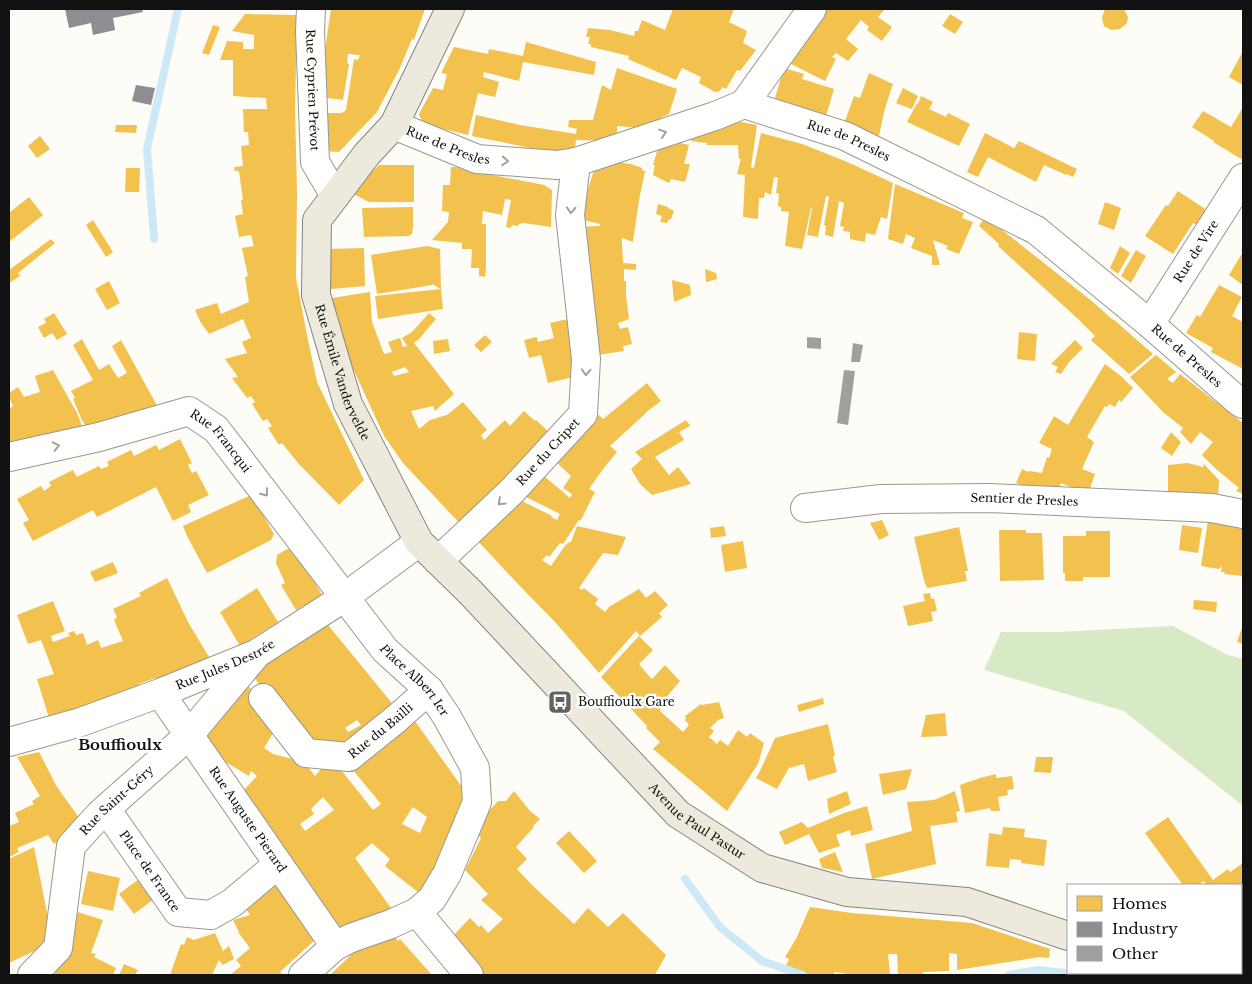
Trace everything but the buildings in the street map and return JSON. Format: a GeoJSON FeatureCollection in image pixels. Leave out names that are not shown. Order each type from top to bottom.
{"type":"FeatureCollection","features":[{"type":"Feature","properties":{"kind":"main road","name":"Rue Émile Vandervelde"},"geometry":{"type":"LineString","coordinates":[[419,542],[348,404],[316,295],[318,220],[367,154],[394,125],[450,9]]}},
{"type":"Feature","properties":{"kind":"main road","name":"Avenue Paul Pastur"},"geometry":{"type":"LineString","coordinates":[[419,542],[471,593],[678,814],[762,868],[847,892],[966,902],[1067,936]]}},
{"type":"Feature","properties":{"kind":"street","name":"Rue Cyprien Prévot"},"geometry":{"type":"LineString","coordinates":[[311,9],[314,162],[335,196]]}},
{"type":"Feature","properties":{"kind":"street"},"geometry":{"type":"LineString","coordinates":[[744,104],[812,9]]}},
{"type":"Feature","properties":{"kind":"street","name":"Rue de Presles"},"geometry":{"type":"LineString","coordinates":[[394,125],[476,159],[557,165],[576,162],[715,116],[744,104],[845,136],[1036,230],[1243,404]]}},
{"type":"Feature","properties":{"kind":"street","name":"Rue du Cripet"},"geometry":{"type":"LineString","coordinates":[[438,561],[512,491],[583,414],[586,359],[570,215],[576,162]]}},
{"type":"Feature","properties":{"kind":"street","name":"Rue de Vire"},"geometry":{"type":"LineString","coordinates":[[1150,324],[1243,178]]}},
{"type":"Feature","properties":{"kind":"street","name":"Rue Francqui"},"geometry":{"type":"LineString","coordinates":[[9,457],[99,437],[189,411],[216,429],[345,597]]}},
{"type":"Feature","properties":{"kind":"street","name":"Sentier de Presles"},"geometry":{"type":"LineString","coordinates":[[805,508],[881,499],[989,498],[1212,508],[1243,514]]}},
{"type":"Feature","properties":{"kind":"street","name":"Rue Jules Destrée"},"geometry":{"type":"LineString","coordinates":[[9,742],[81,722],[256,654],[345,597],[419,542]]}},
{"type":"Feature","properties":{"kind":"street","name":"Place Albert Ier"},"geometry":{"type":"LineString","coordinates":[[345,597],[385,650],[429,690],[447,717],[475,768],[476,802],[447,874],[432,899],[418,912]]}},
{"type":"Feature","properties":{"kind":"street","name":"Rue Saint-Géry"},"geometry":{"type":"LineString","coordinates":[[32,975],[58,948],[71,846],[106,809],[189,735],[256,654]]}},
{"type":"Feature","properties":{"kind":"street","name":"Rue du Bailli"},"geometry":{"type":"LineString","coordinates":[[263,698],[306,753],[349,757],[429,690]]}},
{"type":"Feature","properties":{"kind":"street","name":"Rue Auguste Pierard"},"geometry":{"type":"LineString","coordinates":[[160,692],[335,946]]}},
{"type":"Feature","properties":{"kind":"street","name":"Place de France"},"geometry":{"type":"LineString","coordinates":[[106,809],[178,912],[211,915],[232,903],[278,864]]}},
{"type":"Feature","properties":{"kind":"street"},"geometry":{"type":"LineString","coordinates":[[303,975],[335,946],[418,912],[469,975]]}},
{"type":"Feature","properties":{"kind":"green space"},"geometry":{"type":"Polygon","coordinates":[[[1173,626],[1228,655],[1243,659],[1243,806],[1124,711],[984,670],[1001,632],[1057,632],[1173,626]]]}},
{"type":"Feature","properties":{"kind":"waterway"},"geometry":{"type":"LineString","coordinates":[[154,239],[147,149],[178,9]]}},
{"type":"Feature","properties":{"kind":"waterway"},"geometry":{"type":"LineString","coordinates":[[685,879],[720,927],[762,961],[803,975]]}},
{"type":"Feature","properties":{"kind":"waterway"},"geometry":{"type":"LineString","coordinates":[[1009,975],[1038,970],[1067,973]]}},
{"type":"Feature","properties":{"kind":"waterway"},"geometry":{"type":"LineString","coordinates":[[1072,974],[1081,975]]}},
{"type":"Feature","properties":{"kind":"place","name":"Bouffioulx Gare"},"geometry":{"type":"Point","coordinates":[560,702]}},
{"type":"Feature","properties":{"kind":"district","name":"Bouffioulx"},"geometry":{"type":"Point","coordinates":[120,745]}}]}
